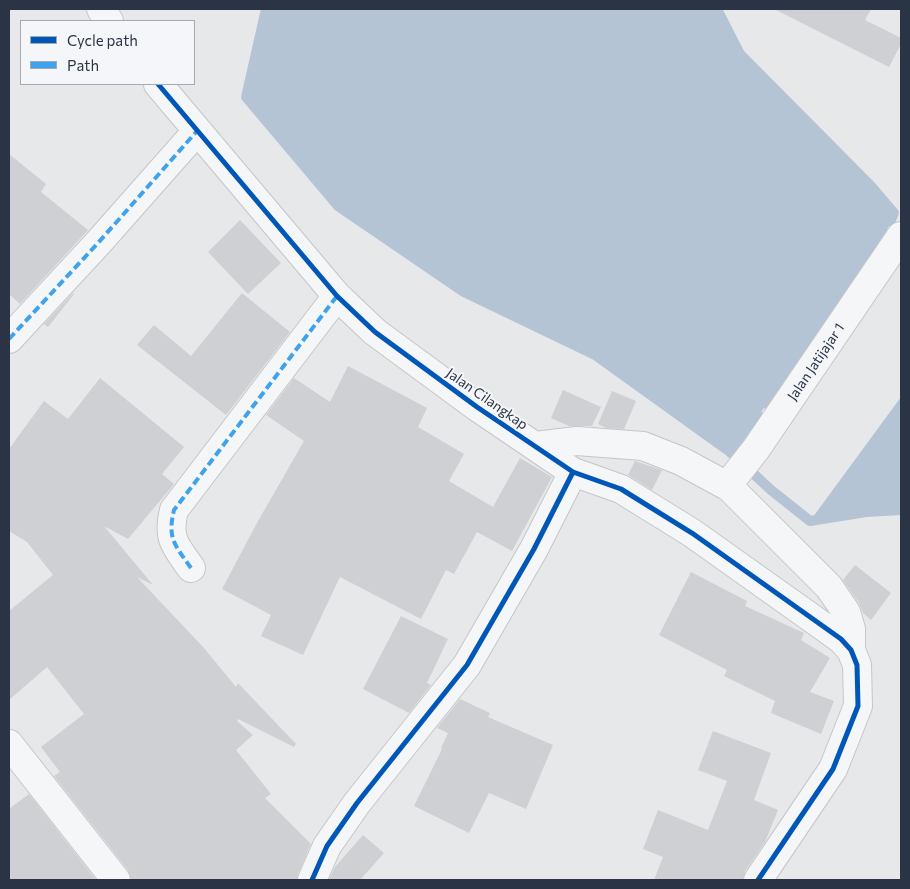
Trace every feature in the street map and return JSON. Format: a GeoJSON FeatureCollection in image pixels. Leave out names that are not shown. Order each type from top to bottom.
{"type":"FeatureCollection","features":[{"type":"Feature","properties":{"kind":"street"},"geometry":{"type":"LineString","coordinates":[[101,9],[108,20]]}},
{"type":"Feature","properties":{"kind":"street","name":"Jalan Cilangkap"},"geometry":{"type":"LineString","coordinates":[[159,85],[338,296],[374,332],[477,407],[573,472],[621,489],[692,533],[841,639],[854,657]]}},
{"type":"Feature","properties":{"kind":"street"},"geometry":{"type":"LineString","coordinates":[[9,339],[98,243],[197,131]]}},
{"type":"Feature","properties":{"kind":"street","name":"Jalan Jatijajar 1"},"geometry":{"type":"LineString","coordinates":[[731,482],[756,450],[901,236]]}},
{"type":"Feature","properties":{"kind":"street"},"geometry":{"type":"LineString","coordinates":[[191,568],[176,547],[170,528],[174,510],[338,296]]}},
{"type":"Feature","properties":{"kind":"street"},"geometry":{"type":"LineString","coordinates":[[535,446],[577,441],[643,446],[731,482],[829,587],[846,612],[851,629],[858,706],[834,769],[758,880]]}},
{"type":"Feature","properties":{"kind":"street"},"geometry":{"type":"LineString","coordinates":[[312,880],[327,846],[356,804],[467,664],[534,549],[573,472]]}},
{"type":"Feature","properties":{"kind":"street"},"geometry":{"type":"LineString","coordinates":[[9,744],[116,880]]}},
{"type":"Feature","properties":{"kind":"water"},"geometry":{"type":"Polygon","coordinates":[[[266,9],[717,9],[740,54],[871,186],[894,213],[875,259],[795,368],[730,452],[595,355],[464,292],[338,206],[246,97],[266,9]]]}},
{"type":"Feature","properties":{"kind":"water"},"geometry":{"type":"Polygon","coordinates":[[[901,397],[901,510],[866,512],[810,521],[901,397]]]}},
{"type":"Feature","properties":{"kind":"building"},"geometry":{"type":"Polygon","coordinates":[[[774,9],[871,9],[865,20],[901,38],[901,44],[889,67],[774,9]]]}},
{"type":"Feature","properties":{"kind":"building"},"geometry":{"type":"Polygon","coordinates":[[[9,154],[46,184],[41,192],[88,230],[20,304],[9,294],[9,154]]]}},
{"type":"Feature","properties":{"kind":"building"},"geometry":{"type":"Polygon","coordinates":[[[240,220],[281,263],[248,294],[208,252],[240,220]]]}},
{"type":"Feature","properties":{"kind":"building"},"geometry":{"type":"Polygon","coordinates":[[[73,293],[48,327],[44,324],[73,293]]]}},
{"type":"Feature","properties":{"kind":"building"},"geometry":{"type":"Polygon","coordinates":[[[242,293],[290,332],[226,415],[137,345],[154,325],[191,356],[242,293]]]}},
{"type":"Feature","properties":{"kind":"building"},"geometry":{"type":"Polygon","coordinates":[[[348,366],[427,408],[418,427],[464,454],[449,481],[493,507],[520,458],[552,477],[512,551],[477,532],[454,574],[446,570],[421,619],[340,577],[303,655],[261,636],[271,615],[222,589],[304,441],[266,415],[294,378],[330,402],[348,366]]]}},
{"type":"Feature","properties":{"kind":"building"},"geometry":{"type":"Polygon","coordinates":[[[100,378],[184,447],[162,474],[174,484],[128,539],[104,526],[153,585],[137,577],[204,648],[236,687],[238,683],[296,744],[294,747],[238,719],[237,721],[253,735],[236,750],[271,794],[265,798],[311,844],[297,880],[131,880],[128,870],[54,776],[60,772],[41,747],[84,714],[47,667],[9,700],[9,611],[53,575],[27,542],[9,531],[9,449],[44,401],[68,419],[100,378]]]}},
{"type":"Feature","properties":{"kind":"building"},"geometry":{"type":"Polygon","coordinates":[[[563,390],[601,407],[592,426],[569,426],[551,418],[563,390]]]}},
{"type":"Feature","properties":{"kind":"building"},"geometry":{"type":"Polygon","coordinates":[[[612,391],[636,401],[624,429],[606,428],[598,424],[612,391]]]}},
{"type":"Feature","properties":{"kind":"building"},"geometry":{"type":"Polygon","coordinates":[[[635,461],[662,470],[652,490],[628,475],[635,461]]]}},
{"type":"Feature","properties":{"kind":"building"},"geometry":{"type":"Polygon","coordinates":[[[855,565],[891,593],[871,620],[863,613],[859,603],[843,580],[855,565]]]}},
{"type":"Feature","properties":{"kind":"building"},"geometry":{"type":"Polygon","coordinates":[[[691,572],[747,601],[745,606],[804,633],[801,640],[830,658],[810,692],[834,701],[821,734],[771,713],[775,701],[724,676],[727,670],[659,635],[691,572]]]}},
{"type":"Feature","properties":{"kind":"building"},"geometry":{"type":"Polygon","coordinates":[[[401,616],[448,639],[427,683],[431,685],[409,713],[363,689],[401,616]]]}},
{"type":"Feature","properties":{"kind":"building"},"geometry":{"type":"Polygon","coordinates":[[[460,699],[490,713],[488,717],[553,745],[526,809],[489,793],[469,833],[414,806],[448,733],[437,728],[460,699]]]}},
{"type":"Feature","properties":{"kind":"building"},"geometry":{"type":"Polygon","coordinates":[[[713,731],[771,753],[754,800],[778,810],[765,842],[745,871],[743,880],[654,880],[663,857],[643,849],[658,810],[708,830],[727,781],[698,770],[713,731]]]}},
{"type":"Feature","properties":{"kind":"building"},"geometry":{"type":"Polygon","coordinates":[[[29,794],[96,880],[9,880],[9,809],[29,794]]]}},
{"type":"Feature","properties":{"kind":"building"},"geometry":{"type":"Polygon","coordinates":[[[363,835],[384,853],[360,880],[329,880],[335,867],[363,835]]]}},
{"type":"Feature","properties":{"kind":"waterway"},"geometry":{"type":"LineString","coordinates":[[266,9],[246,97],[338,206],[464,292],[595,355],[730,452],[771,490],[810,521],[866,512],[901,510]]}},
{"type":"Feature","properties":{"kind":"waterway"},"geometry":{"type":"LineString","coordinates":[[717,9],[740,54],[871,186],[894,213],[890,222]]}},
{"type":"Feature","properties":{"kind":"waterway"},"geometry":{"type":"LineString","coordinates":[[767,404],[797,366]]}},
{"type":"Feature","properties":{"kind":"waterway"},"geometry":{"type":"LineString","coordinates":[[730,452],[758,415]]}},
{"type":"Feature","properties":{"kind":"marked path"},"geometry":{"type":"LineString","coordinates":[[9,339],[98,243],[197,131]]}},
{"type":"Feature","properties":{"kind":"marked path"},"geometry":{"type":"LineString","coordinates":[[191,568],[177,547],[172,535],[171,528],[174,510],[337,296]]}},
{"type":"Feature","properties":{"kind":"cycle path"},"geometry":{"type":"LineString","coordinates":[[159,85],[337,296],[375,332],[477,407],[573,472],[621,489],[692,533],[841,639],[851,650],[857,665],[858,706],[833,769],[758,880]]}},
{"type":"Feature","properties":{"kind":"cycle path"},"geometry":{"type":"LineString","coordinates":[[312,880],[327,846],[357,803],[467,665],[534,549],[573,472]]}}]}
